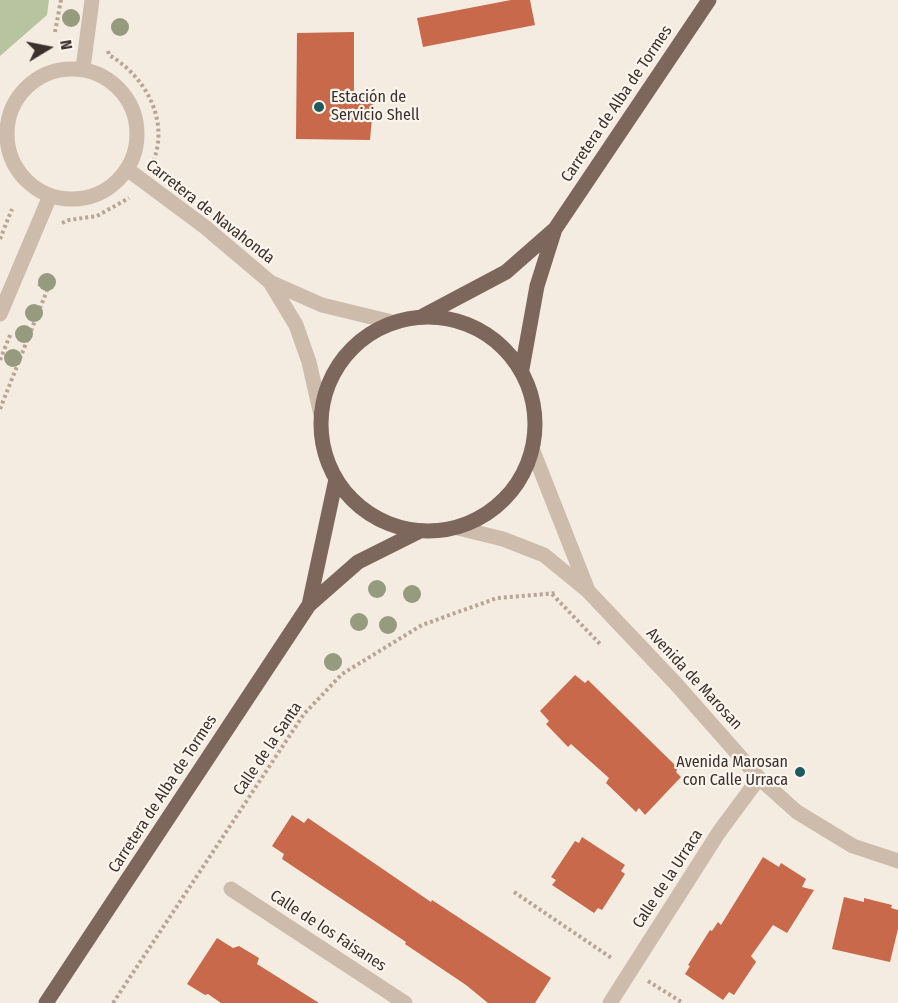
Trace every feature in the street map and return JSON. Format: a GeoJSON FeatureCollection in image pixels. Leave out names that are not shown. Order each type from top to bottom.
{"type":"FeatureCollection","features":[{"type":"Feature","properties":{"kind":"main road","name":"Carretera de Alba de Tormes"},"geometry":{"type":"LineString","coordinates":[[423,316],[506,272],[555,229],[709,0]]}},
{"type":"Feature","properties":{"kind":"main road","name":"Carretera de Alba de Tormes"},"geometry":{"type":"LineString","coordinates":[[522,369],[537,286],[555,229]]}},
{"type":"Feature","properties":{"kind":"main road"},"geometry":{"type":"LineString","coordinates":[[423,316],[462,321],[498,341],[522,369],[536,414],[533,450],[515,488],[490,513],[458,528],[420,531],[386,523],[357,504],[336,479],[324,450],[321,415],[335,371],[358,342],[392,322],[423,316]]}},
{"type":"Feature","properties":{"kind":"main road","name":"Carretera de Alba de Tormes"},"geometry":{"type":"LineString","coordinates":[[309,605],[336,479]]}},
{"type":"Feature","properties":{"kind":"main road","name":"Carretera de Alba de Tormes"},"geometry":{"type":"LineString","coordinates":[[46,1003],[309,605],[358,562],[420,531]]}},
{"type":"Feature","properties":{"kind":"street"},"geometry":{"type":"LineString","coordinates":[[83,68],[92,0]]}},
{"type":"Feature","properties":{"kind":"street"},"geometry":{"type":"LineString","coordinates":[[83,68],[112,81],[123,92],[135,116],[137,144],[127,169],[112,186],[93,196],[71,200],[50,196],[27,183],[12,162],[6,136],[5,109],[28,84],[56,69],[83,68]]}},
{"type":"Feature","properties":{"kind":"street","name":"Carretera de Navahonda"},"geometry":{"type":"LineString","coordinates":[[127,169],[206,227],[270,282],[322,305],[392,322]]}},
{"type":"Feature","properties":{"kind":"street"},"geometry":{"type":"LineString","coordinates":[[0,314],[50,196]]}},
{"type":"Feature","properties":{"kind":"street","name":"Carretera de Navahonda"},"geometry":{"type":"LineString","coordinates":[[270,282],[296,325],[309,362],[321,415]]}},
{"type":"Feature","properties":{"kind":"street","name":"Avenida de Marosan"},"geometry":{"type":"LineString","coordinates":[[533,450],[588,591]]}},
{"type":"Feature","properties":{"kind":"street","name":"Avenida de Marosan"},"geometry":{"type":"LineString","coordinates":[[458,528],[503,539],[544,555],[588,591],[759,778],[797,812],[853,846],[898,861]]}},
{"type":"Feature","properties":{"kind":"street","name":"Calle de la Urraca"},"geometry":{"type":"LineString","coordinates":[[610,1003],[719,832],[759,778]]}},
{"type":"Feature","properties":{"kind":"street","name":"Calle de los Faisanes"},"geometry":{"type":"LineString","coordinates":[[231,889],[405,1003]]}},
{"type":"Feature","properties":{"kind":"path"},"geometry":{"type":"LineString","coordinates":[[56,32],[61,0]]}},
{"type":"Feature","properties":{"kind":"path"},"geometry":{"type":"LineString","coordinates":[[59,225],[69,220],[97,216],[127,200],[143,181],[155,158],[158,139],[156,113],[150,96],[139,80],[122,63],[109,55],[106,47]]}},
{"type":"Feature","properties":{"kind":"path"},"geometry":{"type":"LineString","coordinates":[[0,239],[12,209]]}},
{"type":"Feature","properties":{"kind":"path"},"geometry":{"type":"LineString","coordinates":[[0,409],[48,288],[33,282]]}},
{"type":"Feature","properties":{"kind":"path"},"geometry":{"type":"LineString","coordinates":[[0,360],[12,331]]}},
{"type":"Feature","properties":{"kind":"path","name":"Calle de la Santa"},"geometry":{"type":"LineString","coordinates":[[113,1003],[304,714],[342,674],[422,625],[497,598],[588,591]]}},
{"type":"Feature","properties":{"kind":"path"},"geometry":{"type":"LineString","coordinates":[[552,594],[601,645]]}},
{"type":"Feature","properties":{"kind":"path"},"geometry":{"type":"LineString","coordinates":[[514,892],[616,961]]}},
{"type":"Feature","properties":{"kind":"path"},"geometry":{"type":"LineString","coordinates":[[644,978],[682,1003]]}},
{"type":"Feature","properties":{"kind":"green space"},"geometry":{"type":"Polygon","coordinates":[[[0,0],[49,0],[47,15],[0,56],[0,0]]]}},
{"type":"Feature","properties":{"kind":"building"},"geometry":{"type":"Polygon","coordinates":[[[511,0],[530,0],[535,25],[423,47],[417,18],[511,0]]]}},
{"type":"Feature","properties":{"kind":"building"},"geometry":{"type":"Polygon","coordinates":[[[354,32],[354,97],[374,96],[370,140],[296,139],[297,33],[354,32]]]}},
{"type":"Feature","properties":{"kind":"building"},"geometry":{"type":"Polygon","coordinates":[[[575,675],[585,683],[588,680],[678,768],[676,772],[681,777],[645,815],[639,808],[636,812],[606,783],[609,778],[571,744],[568,747],[546,724],[549,721],[540,711],[575,675]]]}},
{"type":"Feature","properties":{"kind":"building"},"geometry":{"type":"Polygon","coordinates":[[[292,815],[304,823],[308,818],[431,902],[432,900],[551,978],[535,1003],[488,1003],[466,985],[405,944],[406,942],[282,859],[284,854],[272,846],[292,815]]]}},
{"type":"Feature","properties":{"kind":"building"},"geometry":{"type":"Polygon","coordinates":[[[582,837],[625,865],[621,871],[625,874],[602,910],[598,908],[594,913],[552,885],[556,880],[551,877],[575,841],[579,843],[582,837]]]}},
{"type":"Feature","properties":{"kind":"building"},"geometry":{"type":"Polygon","coordinates":[[[763,857],[779,867],[781,863],[806,879],[802,887],[814,890],[787,933],[773,925],[751,956],[756,962],[734,995],[729,992],[723,1000],[685,974],[690,966],[688,965],[710,930],[712,931],[718,922],[721,925],[763,857]]]}},
{"type":"Feature","properties":{"kind":"building"},"geometry":{"type":"Polygon","coordinates":[[[844,897],[864,902],[864,898],[892,905],[891,908],[898,910],[898,929],[890,962],[832,949],[844,897]]]}},
{"type":"Feature","properties":{"kind":"building"},"geometry":{"type":"Polygon","coordinates":[[[217,938],[233,948],[239,946],[259,958],[257,964],[319,1003],[221,1003],[187,984],[217,938]]]}},
{"type":"Feature","properties":{"kind":"place","name":"Estación de Servicio Shell"},"geometry":{"type":"Point","coordinates":[319,107]}},
{"type":"Feature","properties":{"kind":"place","name":"Avenida Marosan con Calle Urraca"},"geometry":{"type":"Point","coordinates":[800,772]}}]}
